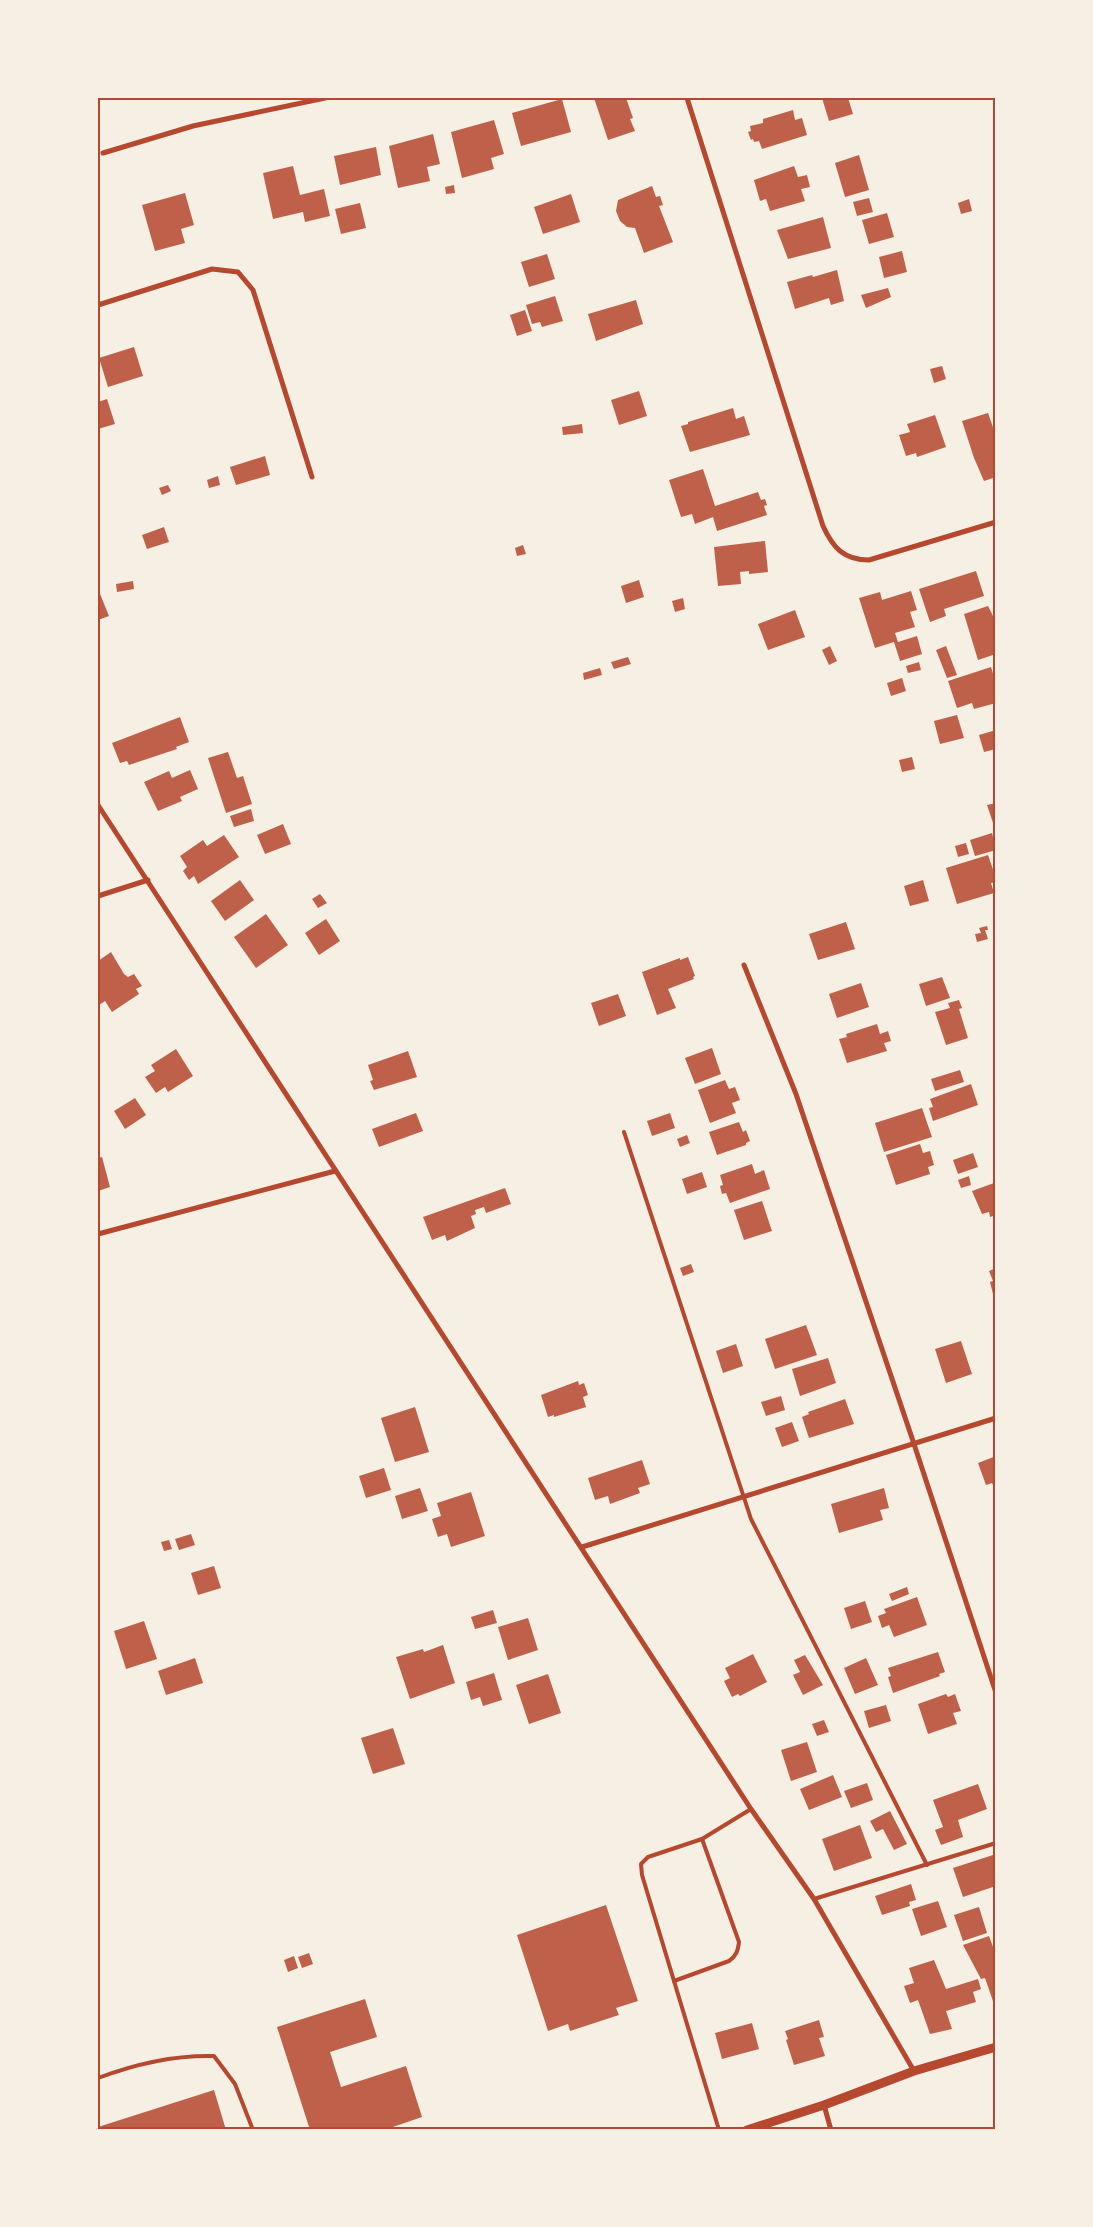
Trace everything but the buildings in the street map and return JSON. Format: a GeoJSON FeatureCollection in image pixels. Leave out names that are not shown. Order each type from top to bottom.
{"type":"FeatureCollection","features":[{"type":"Feature","properties":{"kind":"street"},"geometry":{"type":"LineString","coordinates":[[103,153],[193,126],[325,98]]}},
{"type":"Feature","properties":{"kind":"street"},"geometry":{"type":"LineString","coordinates":[[687,98],[823,526],[834,545],[846,557],[858,560],[882,557],[996,522]]}},
{"type":"Feature","properties":{"kind":"street"},"geometry":{"type":"LineString","coordinates":[[98,305],[212,269],[238,272],[253,290],[312,477]]}},
{"type":"Feature","properties":{"kind":"street"},"geometry":{"type":"LineString","coordinates":[[98,805],[751,1809],[814,1899],[914,2071]]}},
{"type":"Feature","properties":{"kind":"street"},"geometry":{"type":"LineString","coordinates":[[98,896],[148,880]]}},
{"type":"Feature","properties":{"kind":"street"},"geometry":{"type":"LineString","coordinates":[[744,965],[796,1094],[996,1693]]}},
{"type":"Feature","properties":{"kind":"street"},"geometry":{"type":"LineString","coordinates":[[98,1234],[335,1171]]}},
{"type":"Feature","properties":{"kind":"street"},"geometry":{"type":"LineString","coordinates":[[582,1547],[996,1418]]}},
{"type":"Feature","properties":{"kind":"street"},"geometry":{"type":"LineString","coordinates":[[747,2130],[824,2105],[914,2071],[996,2047]]}},
{"type":"Feature","properties":{"kind":"street"},"geometry":{"type":"LineString","coordinates":[[824,2105],[831,2130]]}},
{"type":"Feature","properties":{"kind":"lane"},"geometry":{"type":"LineString","coordinates":[[624,1132],[751,1519],[927,1865]]}},
{"type":"Feature","properties":{"kind":"lane"},"geometry":{"type":"LineString","coordinates":[[719,2130],[642,1874],[641,1864],[648,1857],[702,1839],[751,1809]]}},
{"type":"Feature","properties":{"kind":"lane"},"geometry":{"type":"LineString","coordinates":[[674,1981],[729,1961],[738,1950],[739,1942],[702,1839]]}},
{"type":"Feature","properties":{"kind":"lane"},"geometry":{"type":"LineString","coordinates":[[814,1899],[996,1843]]}},
{"type":"Feature","properties":{"kind":"lane"},"geometry":{"type":"LineString","coordinates":[[98,2078],[114,2072],[185,2055],[214,2056],[235,2084],[253,2130]]}}]}
